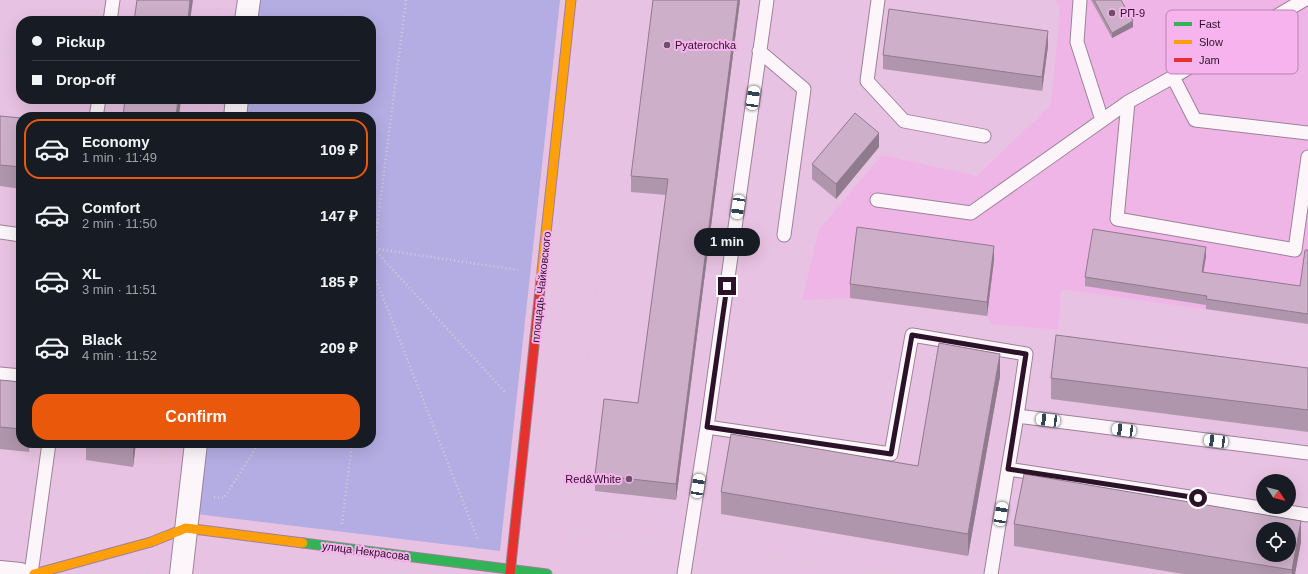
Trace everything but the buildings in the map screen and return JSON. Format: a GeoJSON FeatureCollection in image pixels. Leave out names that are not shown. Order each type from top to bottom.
{"type":"FeatureCollection","features":[{"type":"Feature","properties":{"kind":"street"},"geometry":{"type":"LineString","coordinates":[[247,16],[249,0]]}},
{"type":"Feature","properties":{"kind":"street","name":"площадь Чайковского"},"geometry":{"type":"LineString","coordinates":[[510,572],[572,0]]}},
{"type":"Feature","properties":{"kind":"street"},"geometry":{"type":"LineString","coordinates":[[181,574],[195,448]]}},
{"type":"Feature","properties":{"kind":"street"},"geometry":{"type":"LineString","coordinates":[[34,574],[151,542],[186,528]]}},
{"type":"Feature","properties":{"kind":"street","name":"улица Некрасова"},"geometry":{"type":"LineString","coordinates":[[186,528],[488,566],[510,572],[547,574]]}},
{"type":"Feature","properties":{"kind":"street"},"geometry":{"type":"LineString","coordinates":[[0,572],[20,574]]}},
{"type":"Feature","properties":{"kind":"lane"},"geometry":{"type":"LineString","coordinates":[[110,16],[112,0]]}},
{"type":"Feature","properties":{"kind":"lane"},"geometry":{"type":"LineString","coordinates":[[684,574],[707,427],[766,0]]}},
{"type":"Feature","properties":{"kind":"lane"},"geometry":{"type":"LineString","coordinates":[[878,0],[867,81],[904,121],[984,136]]}},
{"type":"Feature","properties":{"kind":"lane"},"geometry":{"type":"LineString","coordinates":[[1080,0],[1077,42],[1102,120]]}},
{"type":"Feature","properties":{"kind":"lane"},"geometry":{"type":"LineString","coordinates":[[1287,10],[1304,0]]}},
{"type":"Feature","properties":{"kind":"lane"},"geometry":{"type":"LineString","coordinates":[[759,51],[804,89],[784,235]]}},
{"type":"Feature","properties":{"kind":"lane"},"geometry":{"type":"LineString","coordinates":[[877,200],[971,212],[1128,102],[1178,74]]}},
{"type":"Feature","properties":{"kind":"lane"},"geometry":{"type":"LineString","coordinates":[[1173,77],[1195,120],[1308,133]]}},
{"type":"Feature","properties":{"kind":"lane"},"geometry":{"type":"LineString","coordinates":[[1128,102],[1117,219],[1295,250],[1304,212],[1308,157]]}},
{"type":"Feature","properties":{"kind":"lane"},"geometry":{"type":"LineString","coordinates":[[0,232],[16,234]]}},
{"type":"Feature","properties":{"kind":"lane"},"geometry":{"type":"LineString","coordinates":[[707,427],[891,454],[912,335],[1026,354],[991,574]]}},
{"type":"Feature","properties":{"kind":"lane"},"geometry":{"type":"LineString","coordinates":[[0,374],[16,376]]}},
{"type":"Feature","properties":{"kind":"lane"},"geometry":{"type":"LineString","coordinates":[[1017,416],[1308,453]]}},
{"type":"Feature","properties":{"kind":"lane"},"geometry":{"type":"LineString","coordinates":[[31,574],[49,448]]}},
{"type":"Feature","properties":{"kind":"lane"},"geometry":{"type":"LineString","coordinates":[[1008,469],[1308,515]]}},
{"type":"Feature","properties":{"kind":"path"},"geometry":{"type":"LineString","coordinates":[[216,16],[218,0]]}},
{"type":"Feature","properties":{"kind":"path"},"geometry":{"type":"LineString","coordinates":[[376,220],[406,0]]}},
{"type":"Feature","properties":{"kind":"path"},"geometry":{"type":"LineString","coordinates":[[569,566],[568,529],[630,0]]}},
{"type":"Feature","properties":{"kind":"path"},"geometry":{"type":"LineString","coordinates":[[0,54],[16,48]]}},
{"type":"Feature","properties":{"kind":"path"},"geometry":{"type":"LineString","coordinates":[[376,250],[542,273]]}},
{"type":"Feature","properties":{"kind":"path"},"geometry":{"type":"LineString","coordinates":[[376,253],[527,416]]}},
{"type":"Feature","properties":{"kind":"path"},"geometry":{"type":"LineString","coordinates":[[376,283],[488,566]]}},
{"type":"Feature","properties":{"kind":"path"},"geometry":{"type":"LineString","coordinates":[[147,574],[162,448]]}},
{"type":"Feature","properties":{"kind":"path"},"geometry":{"type":"LineString","coordinates":[[224,498],[256,448]]}},
{"type":"Feature","properties":{"kind":"path"},"geometry":{"type":"LineString","coordinates":[[339,547],[351,448]]}},
{"type":"Feature","properties":{"kind":"path"},"geometry":{"type":"LineString","coordinates":[[568,529],[896,574]]}},
{"type":"Feature","properties":{"kind":"shaded area"},"geometry":{"type":"Polygon","coordinates":[[[259,0],[560,0],[500,551],[196,514],[204,448],[376,448],[376,112],[246,112],[246,104],[376,104],[376,16],[257,16],[259,0]]]}},
{"type":"Feature","properties":{"kind":"shaded area"},"geometry":{"type":"Polygon","coordinates":[[[1056,0],[1308,0],[1308,324],[1061,289],[1058,330],[991,324],[987,316],[850,298],[802,300],[819,230],[882,155],[977,176],[1051,105],[1060,11],[1056,0]]]}},
{"type":"Feature","properties":{"kind":"traffic: fast"},"geometry":{"type":"LineString","coordinates":[[303,543],[547,574]]}},
{"type":"Feature","properties":{"kind":"traffic: slow"},"geometry":{"type":"LineString","coordinates":[[541,280],[571,0]]}},
{"type":"Feature","properties":{"kind":"traffic: slow"},"geometry":{"type":"LineString","coordinates":[[34,574],[151,542],[186,528],[303,543]]}},
{"type":"Feature","properties":{"kind":"traffic: jam"},"geometry":{"type":"LineString","coordinates":[[510,574],[541,280]]}},
{"type":"Feature","properties":{"kind":"place","name":"РП-9"},"geometry":{"type":"Point","coordinates":[1112,13]}},
{"type":"Feature","properties":{"kind":"place","name":"Pyaterochka"},"geometry":{"type":"Point","coordinates":[667,45]}},
{"type":"Feature","properties":{"kind":"place","name":"Red&White"},"geometry":{"type":"Point","coordinates":[629,479]}},
{"type":"Feature","properties":{"kind":"route"},"geometry":{"type":"LineString","coordinates":[[727,286],[707,427],[891,454],[912,335],[1026,354],[1008,469],[1198,498]]}}]}
